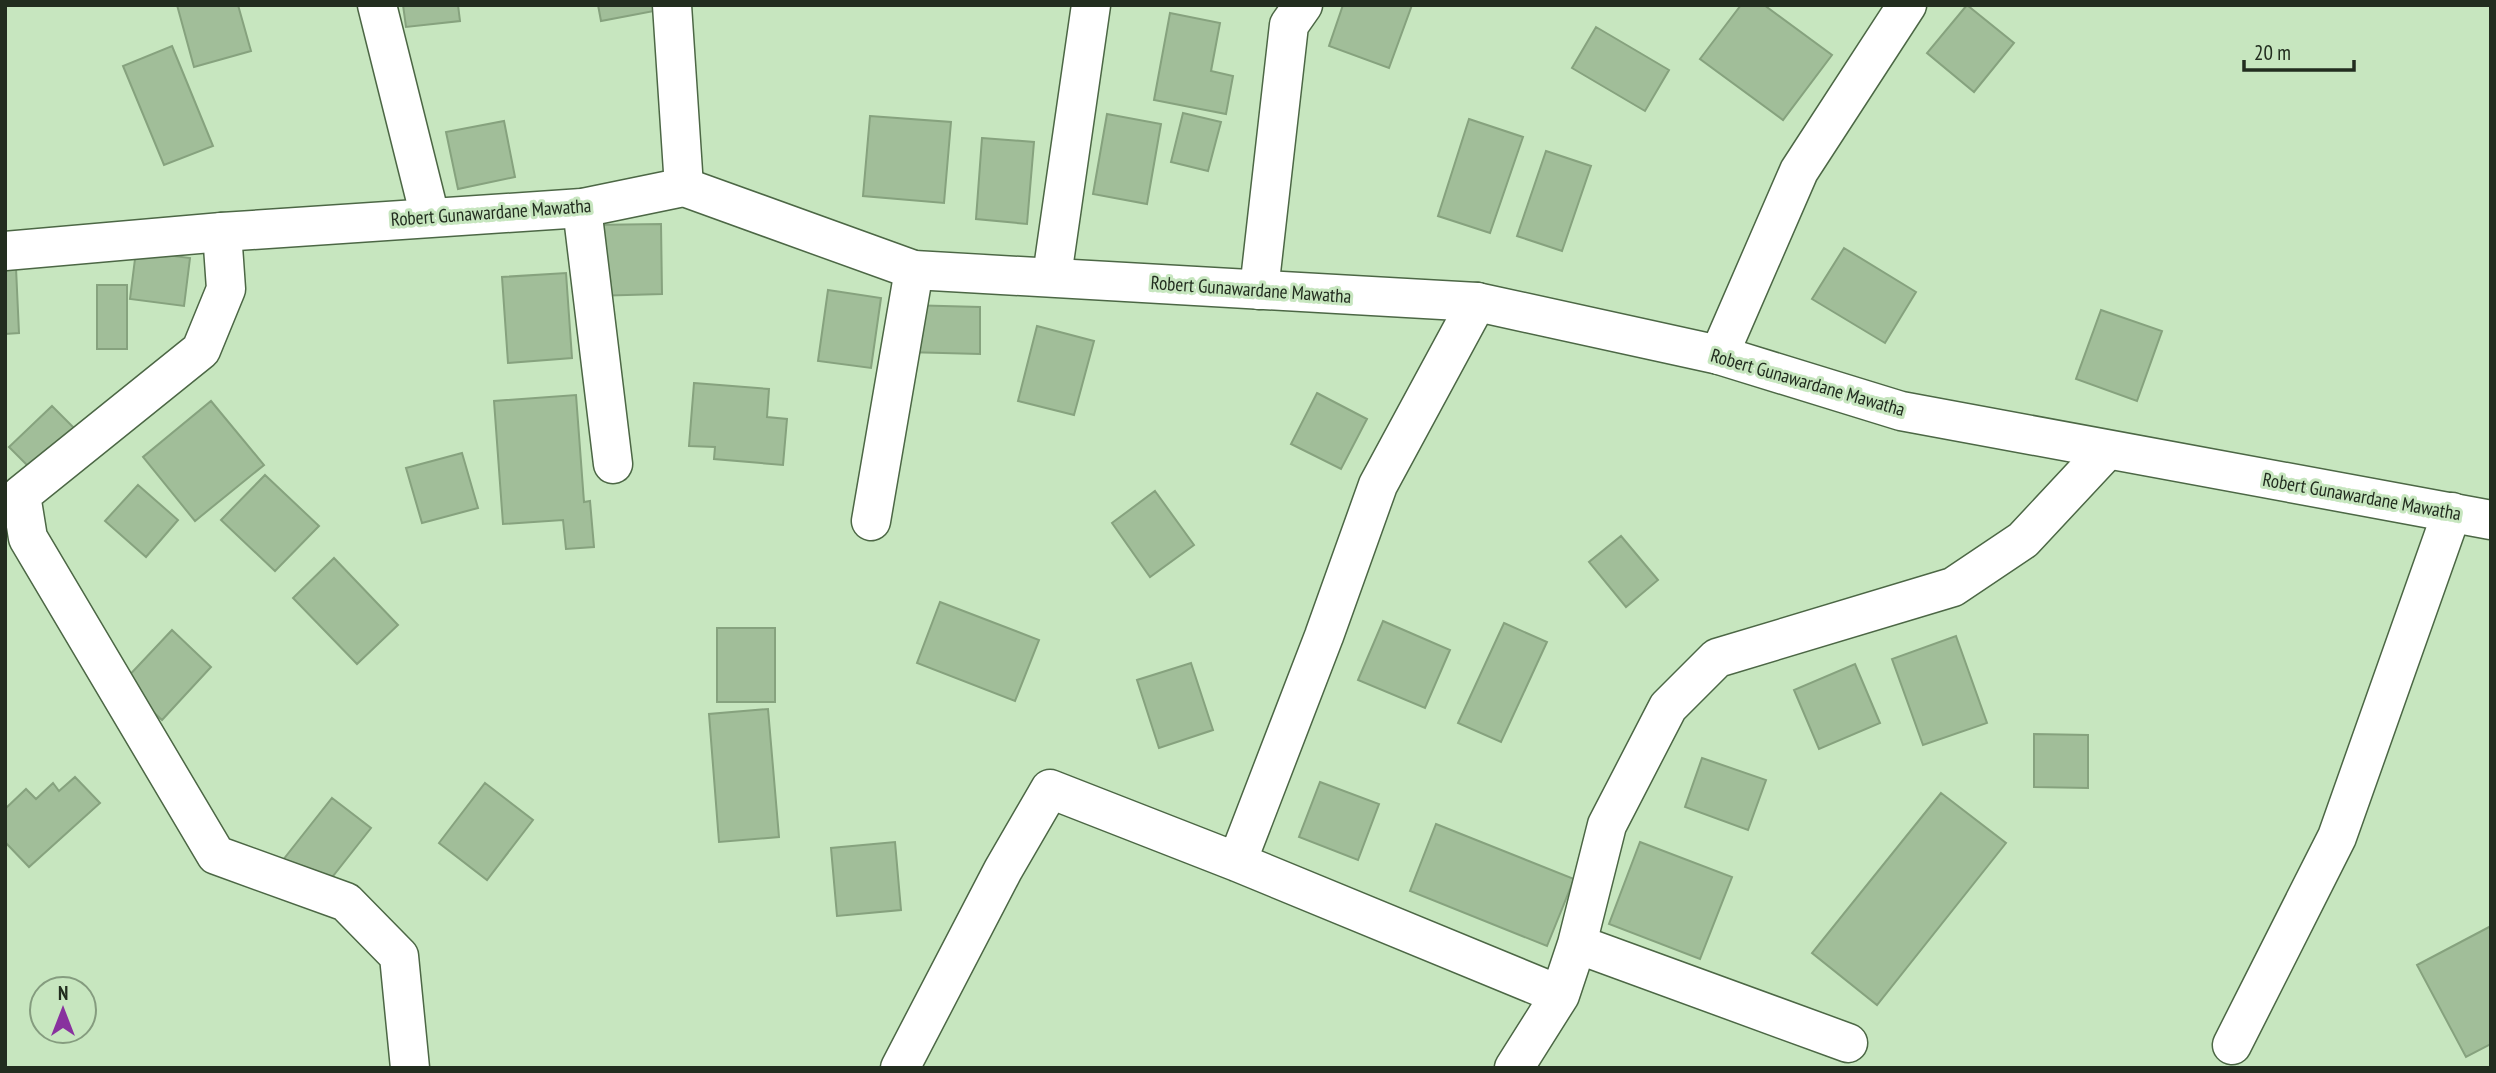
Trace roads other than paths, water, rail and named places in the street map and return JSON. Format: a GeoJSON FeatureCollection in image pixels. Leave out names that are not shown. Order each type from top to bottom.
{"type":"FeatureCollection","features":[{"type":"Feature","properties":{"kind":"street"},"geometry":{"type":"LineString","coordinates":[[377,5],[430,217]]}},
{"type":"Feature","properties":{"kind":"street"},"geometry":{"type":"LineString","coordinates":[[672,5],[684,187]]}},
{"type":"Feature","properties":{"kind":"street"},"geometry":{"type":"LineString","coordinates":[[1052,276],[1091,5]]}},
{"type":"Feature","properties":{"kind":"street"},"geometry":{"type":"LineString","coordinates":[[1259,290],[1289,25],[1303,5]]}},
{"type":"Feature","properties":{"kind":"street"},"geometry":{"type":"LineString","coordinates":[[1719,355],[1798,171],[1907,5]]}},
{"type":"Feature","properties":{"kind":"street","name":"Robert Gunawardane Mawatha"},"geometry":{"type":"LineString","coordinates":[[5,251],[222,232],[582,208],[684,187],[914,270],[1477,302],[1719,355],[1902,411],[2491,520]]}},
{"type":"Feature","properties":{"kind":"street"},"geometry":{"type":"LineString","coordinates":[[582,208],[613,464]]}},
{"type":"Feature","properties":{"kind":"street"},"geometry":{"type":"LineString","coordinates":[[222,232],[226,289],[201,351],[22,495],[28,538],[216,855],[346,902],[399,956],[410,1068]]}},
{"type":"Feature","properties":{"kind":"street"},"geometry":{"type":"LineString","coordinates":[[871,521],[914,270]]}},
{"type":"Feature","properties":{"kind":"street"},"geometry":{"type":"LineString","coordinates":[[1237,862],[1324,636],[1378,485],[1477,302]]}},
{"type":"Feature","properties":{"kind":"street"},"geometry":{"type":"LineString","coordinates":[[1514,1068],[1560,995],[1577,944],[1607,825],[1668,707],[1717,658],[1953,587],[2023,540],[2107,450]]}},
{"type":"Feature","properties":{"kind":"street"},"geometry":{"type":"LineString","coordinates":[[2232,1045],[2337,837],[2452,512]]}},
{"type":"Feature","properties":{"kind":"street"},"geometry":{"type":"LineString","coordinates":[[900,1068],[1003,870],[1050,789],[1237,862],[1560,995]]}},
{"type":"Feature","properties":{"kind":"street"},"geometry":{"type":"LineString","coordinates":[[1577,944],[1847,1043]]}}]}
